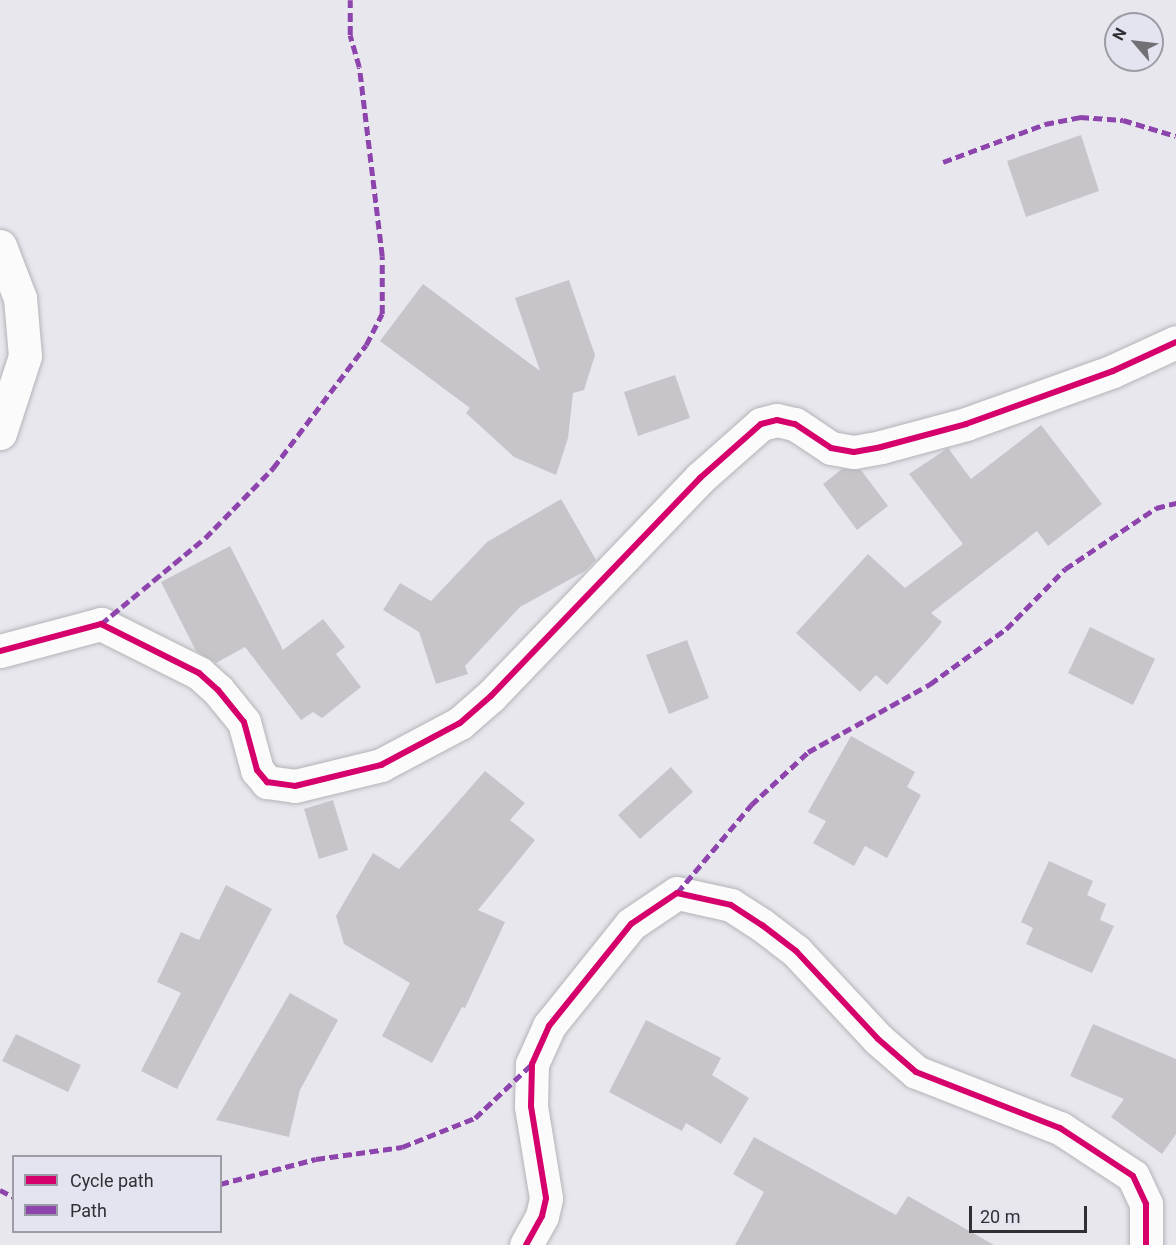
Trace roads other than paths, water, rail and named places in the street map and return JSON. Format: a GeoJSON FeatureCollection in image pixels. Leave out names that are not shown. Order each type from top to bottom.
{"type":"FeatureCollection","features":[{"type":"Feature","properties":{"kind":"street"},"geometry":{"type":"LineString","coordinates":[[0,246],[20,298],[25,356],[0,433]]}},
{"type":"Feature","properties":{"kind":"street"},"geometry":{"type":"LineString","coordinates":[[0,651],[101,624],[199,674],[218,690],[244,722],[257,770],[267,782],[295,786],[381,765],[460,723],[491,696],[700,477],[761,424],[777,420],[795,424],[831,448],[854,452],[881,447],[966,424],[1113,371],[1176,342]]}},
{"type":"Feature","properties":{"kind":"street"},"geometry":{"type":"LineString","coordinates":[[526,1245],[543,1216],[546,1197],[531,1106],[532,1064],[549,1026],[631,924],[676,893],[731,905],[762,925],[796,951],[878,1040],[915,1072],[1060,1128],[1132,1176],[1146,1204],[1146,1245]]}}]}
